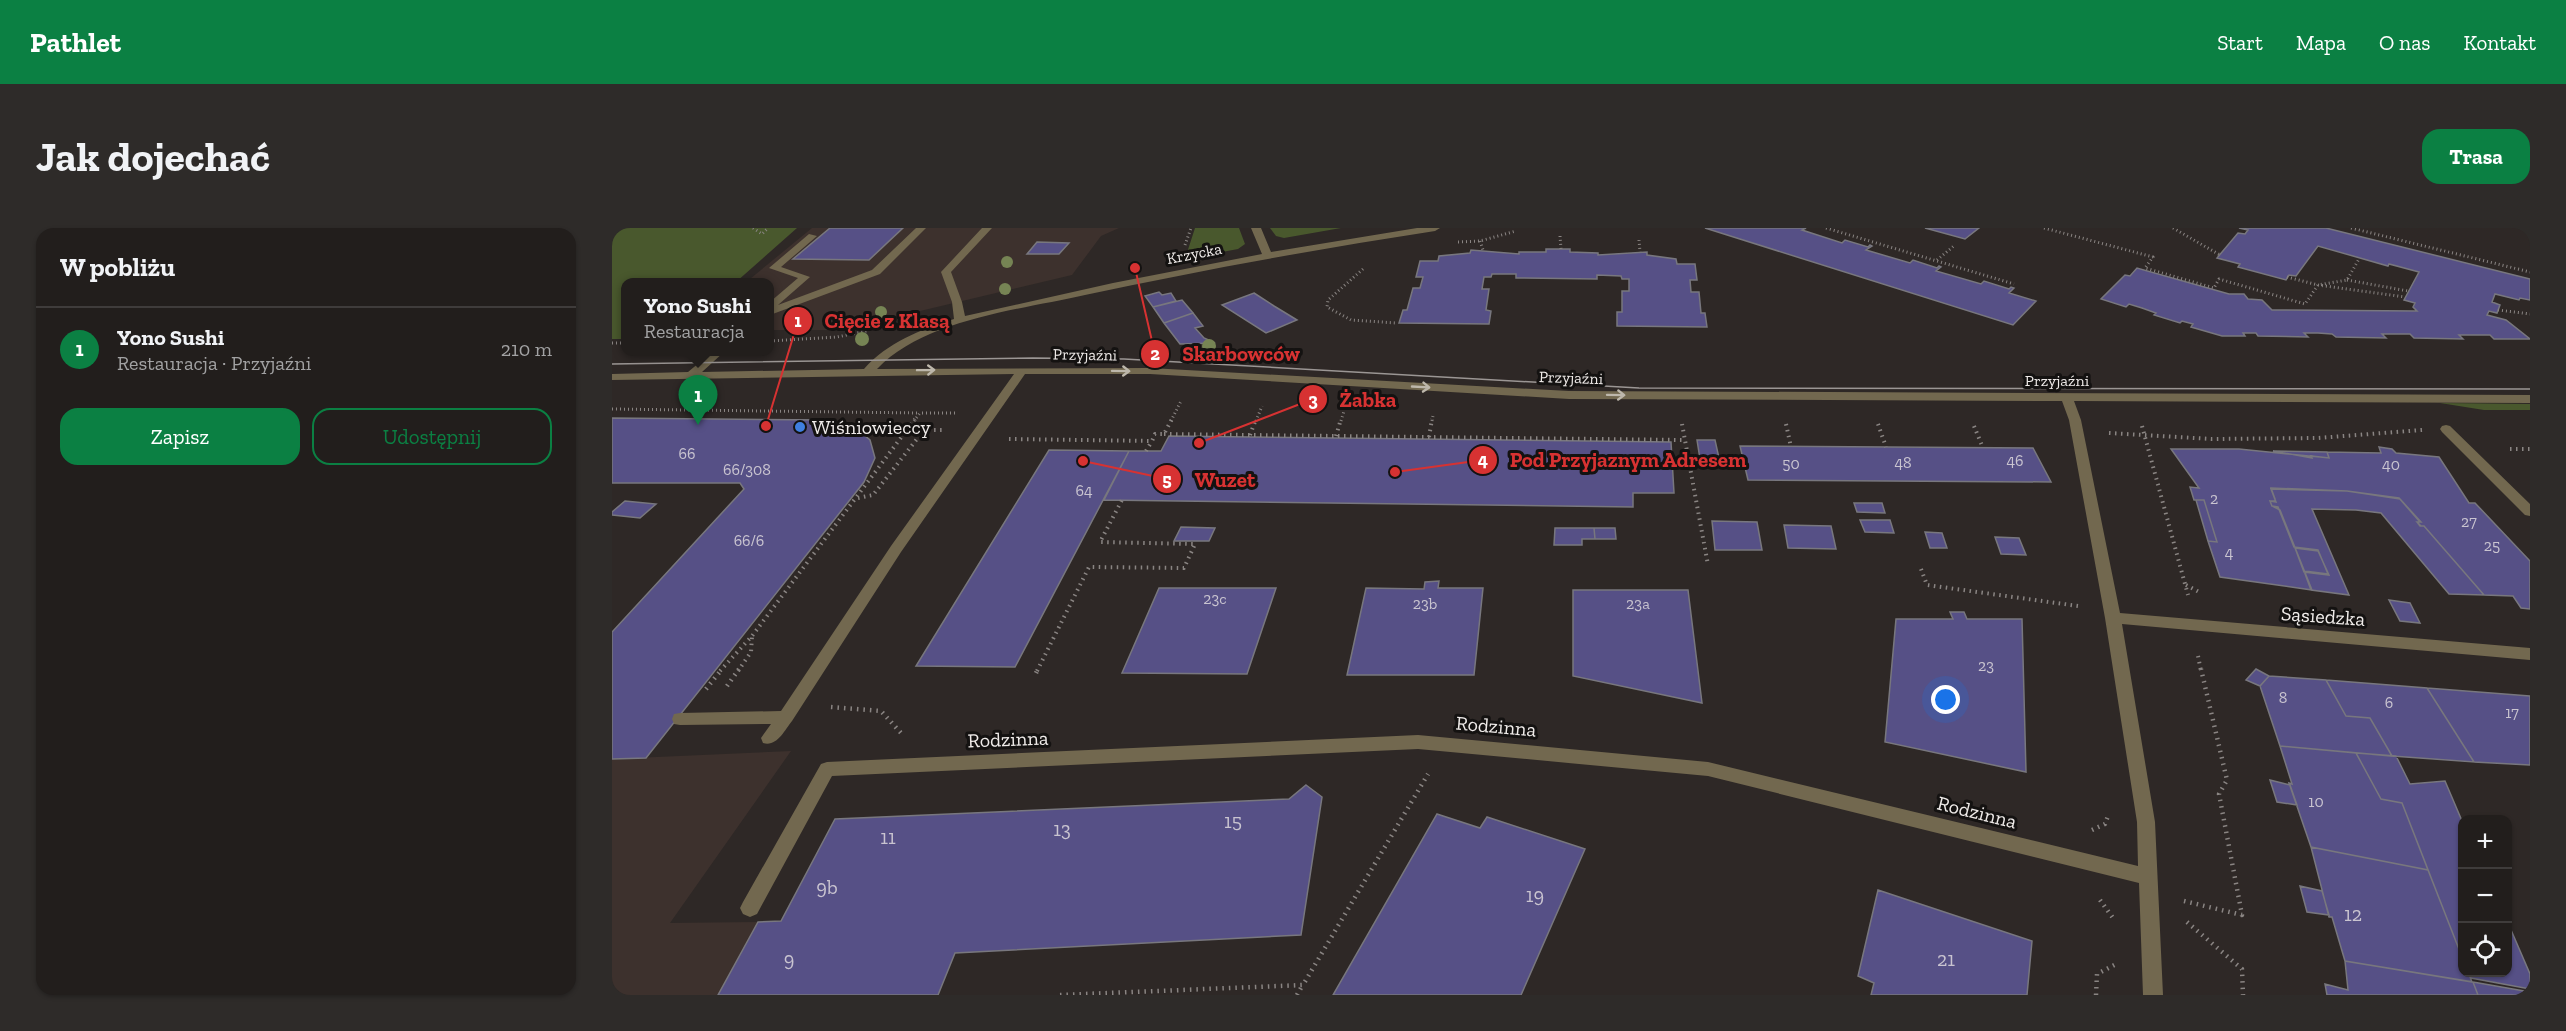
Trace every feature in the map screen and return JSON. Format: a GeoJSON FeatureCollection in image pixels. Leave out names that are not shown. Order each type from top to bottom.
{"type":"FeatureCollection","features":[{"type":"Feature","properties":{"kind":"street"},"geometry":{"type":"LineString","coordinates":[[774,310],[876,272],[921,228]]}},
{"type":"Feature","properties":{"kind":"street"},"geometry":{"type":"LineString","coordinates":[[960,321],[957,302],[946,272],[987,228]]}},
{"type":"Feature","properties":{"kind":"street"},"geometry":{"type":"LineString","coordinates":[[1256,228],[1268,256]]}},
{"type":"Feature","properties":{"kind":"street","name":"Krzycka"},"geometry":{"type":"LineString","coordinates":[[868,371],[883,354],[907,341],[960,321],[1113,286],[1268,256],[1435,228]]}},
{"type":"Feature","properties":{"kind":"street"},"geometry":{"type":"LineString","coordinates":[[774,304],[806,277],[774,268],[812,236]]}},
{"type":"Feature","properties":{"kind":"street"},"geometry":{"type":"LineString","coordinates":[[690,376],[712,356]]}},
{"type":"Feature","properties":{"kind":"street"},"geometry":{"type":"LineString","coordinates":[[769,738],[790,710],[896,549],[1022,370]]}},
{"type":"Feature","properties":{"kind":"street","name":"Przyjaźni"},"geometry":{"type":"LineString","coordinates":[[612,377],[868,371],[1150,371],[1569,394],[2530,399]]}},
{"type":"Feature","properties":{"kind":"street"},"geometry":{"type":"LineString","coordinates":[[2067,396],[2075,420],[2113,618],[2146,822],[2153,995]]}},
{"type":"Feature","properties":{"kind":"street"},"geometry":{"type":"LineString","coordinates":[[2446,429],[2530,512]]}},
{"type":"Feature","properties":{"kind":"street","name":"Sąsiedzka"},"geometry":{"type":"LineString","coordinates":[[2113,618],[2530,654]]}},
{"type":"Feature","properties":{"kind":"street"},"geometry":{"type":"LineString","coordinates":[[680,719],[790,710]]}},
{"type":"Feature","properties":{"kind":"street","name":"Rodzinna"},"geometry":{"type":"LineString","coordinates":[[750,908],[827,769],[1418,742],[1708,769],[2150,877]]}},
{"type":"Feature","properties":{"kind":"path"},"geometry":{"type":"LineString","coordinates":[[753,228],[762,234],[768,228]]}},
{"type":"Feature","properties":{"kind":"path"},"geometry":{"type":"LineString","coordinates":[[1826,228],[2014,284]]}},
{"type":"Feature","properties":{"kind":"path"},"geometry":{"type":"LineString","coordinates":[[2044,228],[2153,257],[2145,268],[2214,288],[2219,279],[2305,304],[2318,285],[2347,280],[2408,291]]}},
{"type":"Feature","properties":{"kind":"path"},"geometry":{"type":"LineString","coordinates":[[2173,228],[2220,255]]}},
{"type":"Feature","properties":{"kind":"path"},"geometry":{"type":"LineString","coordinates":[[2351,228],[2530,272]]}},
{"type":"Feature","properties":{"kind":"path"},"geometry":{"type":"LineString","coordinates":[[1453,243],[1480,241],[1516,231]]}},
{"type":"Feature","properties":{"kind":"path"},"geometry":{"type":"LineString","coordinates":[[1560,236],[1561,249]]}},
{"type":"Feature","properties":{"kind":"path"},"geometry":{"type":"LineString","coordinates":[[1639,240],[1640,252]]}},
{"type":"Feature","properties":{"kind":"path"},"geometry":{"type":"LineString","coordinates":[[1480,241],[1483,250]]}},
{"type":"Feature","properties":{"kind":"path"},"geometry":{"type":"LineString","coordinates":[[1937,261],[1955,244]]}},
{"type":"Feature","properties":{"kind":"path"},"geometry":{"type":"LineString","coordinates":[[2347,280],[2359,259]]}},
{"type":"Feature","properties":{"kind":"path"},"geometry":{"type":"LineString","coordinates":[[1364,268],[1326,304],[1336,315],[1345,319],[1396,323]]}},
{"type":"Feature","properties":{"kind":"path"},"geometry":{"type":"LineString","coordinates":[[2287,277],[2318,285],[2405,297]]}},
{"type":"Feature","properties":{"kind":"path"},"geometry":{"type":"LineString","coordinates":[[2498,310],[2530,314]]}},
{"type":"Feature","properties":{"kind":"path"},"geometry":{"type":"LineString","coordinates":[[1164,434],[1185,393]]}},
{"type":"Feature","properties":{"kind":"path"},"geometry":{"type":"LineString","coordinates":[[1250,435],[1265,398]]}},
{"type":"Feature","properties":{"kind":"path"},"geometry":{"type":"LineString","coordinates":[[1336,436],[1347,404]]}},
{"type":"Feature","properties":{"kind":"path"},"geometry":{"type":"LineString","coordinates":[[612,409],[946,413]]}},
{"type":"Feature","properties":{"kind":"path"},"geometry":{"type":"LineString","coordinates":[[704,692],[735,652],[752,636],[920,413]]}},
{"type":"Feature","properties":{"kind":"path"},"geometry":{"type":"LineString","coordinates":[[2139,416],[2190,603]]}},
{"type":"Feature","properties":{"kind":"path"},"geometry":{"type":"LineString","coordinates":[[1785,422],[1791,447]]}},
{"type":"Feature","properties":{"kind":"path"},"geometry":{"type":"LineString","coordinates":[[1877,422],[1886,447]]}},
{"type":"Feature","properties":{"kind":"path"},"geometry":{"type":"LineString","coordinates":[[1972,423],[1983,448]]}},
{"type":"Feature","properties":{"kind":"path"},"geometry":{"type":"LineString","coordinates":[[2099,432],[2212,439],[2318,438],[2446,429]]}},
{"type":"Feature","properties":{"kind":"path"},"geometry":{"type":"LineString","coordinates":[[858,498],[873,495],[924,430],[952,430]]}},
{"type":"Feature","properties":{"kind":"path"},"geometry":{"type":"LineString","coordinates":[[1146,451],[1155,434],[1685,441],[1708,565]]}},
{"type":"Feature","properties":{"kind":"path"},"geometry":{"type":"LineString","coordinates":[[1003,439],[1152,441]]}},
{"type":"Feature","properties":{"kind":"path"},"geometry":{"type":"LineString","coordinates":[[1036,673],[1089,567],[1184,568],[1195,544],[1100,542],[1122,500]]}},
{"type":"Feature","properties":{"kind":"path"},"geometry":{"type":"LineString","coordinates":[[1921,569],[1927,585],[2082,607],[2081,599]]}},
{"type":"Feature","properties":{"kind":"path"},"geometry":{"type":"LineString","coordinates":[[734,690],[724,690],[751,652],[752,636]]}},
{"type":"Feature","properties":{"kind":"path"},"geometry":{"type":"LineString","coordinates":[[2184,901],[2242,915],[2219,794],[2227,780],[2196,646]]}},
{"type":"Feature","properties":{"kind":"path"},"geometry":{"type":"LineString","coordinates":[[790,710],[881,711],[930,764]]}},
{"type":"Feature","properties":{"kind":"path"},"geometry":{"type":"LineString","coordinates":[[1297,995],[1432,766]]}},
{"type":"Feature","properties":{"kind":"path"},"geometry":{"type":"LineString","coordinates":[[2108,802],[2109,814],[2105,824],[2092,830],[2073,827],[2074,859],[2076,886],[2086,889],[2101,901],[2115,922]]}},
{"type":"Feature","properties":{"kind":"path"},"geometry":{"type":"LineString","coordinates":[[2096,995],[2097,974],[2120,962],[2120,951]]}},
{"type":"Feature","properties":{"kind":"path"},"geometry":{"type":"LineString","coordinates":[[1060,995],[1303,985]]}},
{"type":"Feature","properties":{"kind":"shaded area"},"geometry":{"type":"Polygon","coordinates":[[[812,228],[1119,228],[1101,236],[1072,275],[840,330],[774,330],[774,278],[751,278],[812,228]]]}},
{"type":"Feature","properties":{"kind":"shaded area"},"geometry":{"type":"Polygon","coordinates":[[[791,751],[670,923],[758,922],[718,995],[612,995],[612,759],[791,751]]]}},
{"type":"Feature","properties":{"kind":"green space"},"geometry":{"type":"Polygon","coordinates":[[[612,228],[797,228],[741,278],[621,278],[621,339],[612,339],[612,228]]]}},
{"type":"Feature","properties":{"kind":"green space"},"geometry":{"type":"Polygon","coordinates":[[[1195,228],[1239,228],[1245,244],[1238,249],[1185,259],[1195,228]]]}},
{"type":"Feature","properties":{"kind":"green space"},"geometry":{"type":"Polygon","coordinates":[[[1270,228],[1341,228],[1284,238],[1276,236],[1270,228]]]}},
{"type":"Feature","properties":{"kind":"green space"},"geometry":{"type":"Polygon","coordinates":[[[2440,403],[2530,404],[2530,410],[2484,410],[2440,403]]]}},
{"type":"Feature","properties":{"kind":"building"},"geometry":{"type":"Polygon","coordinates":[[[830,228],[903,228],[869,260],[793,259],[830,228]]]}},
{"type":"Feature","properties":{"kind":"building"},"geometry":{"type":"Polygon","coordinates":[[[1705,228],[1806,228],[1802,230],[1842,243],[1845,240],[1868,247],[1870,245],[1872,246],[1866,250],[1910,263],[1913,260],[1937,268],[1939,266],[1941,267],[1936,271],[1981,284],[1984,281],[2009,289],[2011,287],[2014,288],[2009,293],[2036,301],[2013,325],[1705,228]]]}},
{"type":"Feature","properties":{"kind":"building"},"geometry":{"type":"Polygon","coordinates":[[[1925,228],[1979,228],[1965,239],[1925,228]]]}},
{"type":"Feature","properties":{"kind":"building"},"geometry":{"type":"Polygon","coordinates":[[[2239,228],[2326,228],[2530,279],[2530,300],[2520,298],[2519,300],[2495,294],[2492,302],[2500,305],[2497,313],[2489,311],[2487,315],[2506,320],[2530,339],[2494,339],[2490,335],[2459,335],[2463,339],[2414,338],[2410,334],[2382,334],[2386,338],[2336,337],[2332,334],[2318,333],[2304,333],[2308,337],[2258,336],[2256,333],[2243,333],[2245,336],[2222,336],[2191,327],[2193,324],[2182,321],[2180,323],[2154,315],[2156,313],[2129,304],[2126,307],[2101,299],[2125,275],[2130,276],[2137,268],[2229,294],[2244,294],[2248,299],[2262,300],[2272,310],[2417,311],[2413,307],[2415,303],[2404,300],[2419,272],[2389,264],[2388,266],[2318,246],[2296,276],[2289,275],[2286,280],[2238,267],[2240,264],[2217,258],[2238,233],[2245,234],[2248,230],[2239,228]]]}},
{"type":"Feature","properties":{"kind":"building"},"geometry":{"type":"Polygon","coordinates":[[[1037,242],[1069,243],[1059,254],[1027,254],[1037,242]]]}},
{"type":"Feature","properties":{"kind":"building"},"geometry":{"type":"Polygon","coordinates":[[[1546,249],[1570,249],[1570,252],[1598,253],[1598,255],[1647,252],[1647,255],[1676,259],[1677,264],[1695,264],[1697,280],[1690,280],[1691,292],[1699,292],[1701,313],[1705,313],[1707,327],[1617,326],[1617,312],[1622,312],[1622,291],[1629,291],[1629,279],[1622,279],[1621,276],[1597,275],[1597,279],[1516,278],[1516,274],[1492,274],[1491,277],[1484,277],[1482,289],[1489,289],[1486,310],[1491,311],[1489,324],[1399,323],[1403,310],[1407,310],[1413,288],[1420,288],[1423,277],[1416,277],[1420,261],[1438,261],[1439,256],[1470,253],[1471,250],[1519,254],[1519,252],[1546,252],[1546,249]]]}},
{"type":"Feature","properties":{"kind":"building"},"geometry":{"type":"Polygon","coordinates":[[[1159,292],[1162,295],[1171,293],[1176,301],[1153,307],[1145,296],[1159,292]]]}},
{"type":"Feature","properties":{"kind":"building"},"geometry":{"type":"Polygon","coordinates":[[[1254,293],[1297,320],[1266,333],[1222,305],[1254,293]]]}},
{"type":"Feature","properties":{"kind":"building"},"geometry":{"type":"Polygon","coordinates":[[[1182,300],[1193,313],[1164,323],[1153,307],[1182,300]]]}},
{"type":"Feature","properties":{"kind":"building"},"geometry":{"type":"Polygon","coordinates":[[[1193,313],[1203,326],[1195,328],[1204,338],[1215,343],[1180,344],[1164,323],[1193,313]]]}},
{"type":"Feature","properties":{"kind":"building"},"geometry":{"type":"Polygon","coordinates":[[[612,418],[826,420],[854,427],[870,440],[875,458],[864,482],[646,758],[612,759],[612,632],[744,489],[740,483],[612,483],[612,418]]]}},
{"type":"Feature","properties":{"kind":"building"},"geometry":{"type":"Polygon","coordinates":[[[1169,436],[1671,442],[1674,493],[1633,493],[1633,507],[1104,500],[1129,451],[1161,451],[1169,436]]]}},
{"type":"Feature","properties":{"kind":"building"},"geometry":{"type":"Polygon","coordinates":[[[1697,440],[1715,440],[1719,458],[1700,459],[1697,440]]]}},
{"type":"Feature","properties":{"kind":"building"},"geometry":{"type":"Polygon","coordinates":[[[1740,446],[2033,448],[2051,482],[1748,480],[1740,446]]]}},
{"type":"Feature","properties":{"kind":"building"},"geometry":{"type":"Polygon","coordinates":[[[2379,447],[2392,449],[2396,453],[2439,457],[2469,503],[2475,503],[2530,561],[2530,609],[2521,608],[2513,596],[2484,595],[2424,526],[2417,522],[2421,522],[2400,499],[2347,491],[2271,489],[2276,502],[2270,501],[2272,506],[2280,510],[2312,590],[2220,577],[2208,541],[2217,542],[2204,500],[2194,500],[2190,487],[2199,488],[2171,449],[2239,449],[2329,458],[2327,452],[2381,453],[2379,447]]]}},
{"type":"Feature","properties":{"kind":"building"},"geometry":{"type":"Polygon","coordinates":[[[1049,450],[1129,451],[1015,667],[916,666],[1049,450]]]}},
{"type":"Feature","properties":{"kind":"building"},"geometry":{"type":"Polygon","coordinates":[[[2273,451],[2327,452],[2329,458],[2311,456],[2312,458],[2273,451]]]}},
{"type":"Feature","properties":{"kind":"building"},"geometry":{"type":"Polygon","coordinates":[[[2271,488],[2347,491],[2399,498],[2420,522],[2417,522],[2420,526],[2424,526],[2484,595],[2449,594],[2381,513],[2356,510],[2312,509],[2349,595],[2311,590],[2304,571],[2328,574],[2318,550],[2294,547],[2278,507],[2272,506],[2270,501],[2275,501],[2271,488]]]}},
{"type":"Feature","properties":{"kind":"building"},"geometry":{"type":"Polygon","coordinates":[[[2196,500],[2204,500],[2217,542],[2208,541],[2196,500]]]}},
{"type":"Feature","properties":{"kind":"building"},"geometry":{"type":"Polygon","coordinates":[[[625,501],[656,504],[640,518],[612,515],[612,512],[625,501]]]}},
{"type":"Feature","properties":{"kind":"building"},"geometry":{"type":"Polygon","coordinates":[[[1854,503],[1882,503],[1885,513],[1857,512],[1854,503]]]}},
{"type":"Feature","properties":{"kind":"building"},"geometry":{"type":"Polygon","coordinates":[[[1860,520],[1890,520],[1894,533],[1865,532],[1860,520]]]}},
{"type":"Feature","properties":{"kind":"building"},"geometry":{"type":"Polygon","coordinates":[[[1712,521],[1757,522],[1762,550],[1715,550],[1712,521]]]}},
{"type":"Feature","properties":{"kind":"building"},"geometry":{"type":"Polygon","coordinates":[[[1784,525],[1831,526],[1836,549],[1788,548],[1784,525]]]}},
{"type":"Feature","properties":{"kind":"building"},"geometry":{"type":"Polygon","coordinates":[[[1181,527],[1215,528],[1209,541],[1174,541],[1181,527]]]}},
{"type":"Feature","properties":{"kind":"building"},"geometry":{"type":"Polygon","coordinates":[[[1555,528],[1594,528],[1595,539],[1582,539],[1582,545],[1554,545],[1555,528]]]}},
{"type":"Feature","properties":{"kind":"building"},"geometry":{"type":"Polygon","coordinates":[[[1594,528],[1615,528],[1616,539],[1595,539],[1594,528]]]}},
{"type":"Feature","properties":{"kind":"building"},"geometry":{"type":"Polygon","coordinates":[[[1925,532],[1942,533],[1947,548],[1930,548],[1925,532]]]}},
{"type":"Feature","properties":{"kind":"building"},"geometry":{"type":"Polygon","coordinates":[[[1995,537],[2019,538],[2026,555],[2001,554],[1995,537]]]}},
{"type":"Feature","properties":{"kind":"building"},"geometry":{"type":"Polygon","coordinates":[[[2295,548],[2318,551],[2329,575],[2304,572],[2295,548]]]}},
{"type":"Feature","properties":{"kind":"building"},"geometry":{"type":"Polygon","coordinates":[[[1439,581],[1438,588],[1483,588],[1474,675],[1347,675],[1366,588],[1424,589],[1425,582],[1439,581]]]}},
{"type":"Feature","properties":{"kind":"building"},"geometry":{"type":"Polygon","coordinates":[[[1159,588],[1276,588],[1247,674],[1122,673],[1159,588]]]}},
{"type":"Feature","properties":{"kind":"building"},"geometry":{"type":"Polygon","coordinates":[[[1573,590],[1688,590],[1702,703],[1573,676],[1573,590]]]}},
{"type":"Feature","properties":{"kind":"building"},"geometry":{"type":"Polygon","coordinates":[[[2389,600],[2410,603],[2420,623],[2400,621],[2389,600]]]}},
{"type":"Feature","properties":{"kind":"building"},"geometry":{"type":"Polygon","coordinates":[[[1950,612],[1964,612],[1967,619],[2022,619],[2026,772],[1885,742],[1896,619],[1953,619],[1950,612]]]}},
{"type":"Feature","properties":{"kind":"building"},"geometry":{"type":"Polygon","coordinates":[[[2256,669],[2269,676],[2260,686],[2246,680],[2256,669]]]}},
{"type":"Feature","properties":{"kind":"building"},"geometry":{"type":"Polygon","coordinates":[[[2269,676],[2326,680],[2346,716],[2370,718],[2392,756],[2280,746],[2260,686],[2269,676]]]}},
{"type":"Feature","properties":{"kind":"building"},"geometry":{"type":"Polygon","coordinates":[[[2326,680],[2427,688],[2474,762],[2392,756],[2370,718],[2346,716],[2326,680]]]}},
{"type":"Feature","properties":{"kind":"building"},"geometry":{"type":"Polygon","coordinates":[[[2427,688],[2530,696],[2530,765],[2474,762],[2427,688]]]}},
{"type":"Feature","properties":{"kind":"building"},"geometry":{"type":"Polygon","coordinates":[[[2280,746],[2356,753],[2381,799],[2402,803],[2428,870],[2311,847],[2289,783],[2292,784],[2280,746]]]}},
{"type":"Feature","properties":{"kind":"building"},"geometry":{"type":"Polygon","coordinates":[[[2356,753],[2396,756],[2410,784],[2445,781],[2459,815],[2458,947],[2402,803],[2381,799],[2356,753]]]}},
{"type":"Feature","properties":{"kind":"building"},"geometry":{"type":"Polygon","coordinates":[[[2270,780],[2290,785],[2297,805],[2277,802],[2270,780]]]}},
{"type":"Feature","properties":{"kind":"building"},"geometry":{"type":"Polygon","coordinates":[[[1306,785],[1322,797],[1301,935],[955,953],[938,995],[718,995],[758,922],[781,921],[835,819],[1289,799],[1306,785]]]}},
{"type":"Feature","properties":{"kind":"building"},"geometry":{"type":"Polygon","coordinates":[[[1437,814],[1480,828],[1487,817],[1585,849],[1521,995],[1333,995],[1437,814]]]}},
{"type":"Feature","properties":{"kind":"building"},"geometry":{"type":"Polygon","coordinates":[[[2311,847],[2428,870],[2458,947],[2458,977],[2470,977],[2472,982],[2345,961],[2332,917],[2329,917],[2311,847]]]}},
{"type":"Feature","properties":{"kind":"building"},"geometry":{"type":"Polygon","coordinates":[[[2300,886],[2322,891],[2329,915],[2307,912],[2300,886]]]}},
{"type":"Feature","properties":{"kind":"building"},"geometry":{"type":"Polygon","coordinates":[[[1878,890],[2032,941],[2027,995],[1871,995],[1874,983],[1858,976],[1878,890]]]}},
{"type":"Feature","properties":{"kind":"building"},"geometry":{"type":"Polygon","coordinates":[[[2512,932],[2530,974],[2530,989],[2471,978],[2512,977],[2512,932]]]}},
{"type":"Feature","properties":{"kind":"building"},"geometry":{"type":"Polygon","coordinates":[[[2345,961],[2473,982],[2478,995],[2327,995],[2325,984],[2348,990],[2345,961]]]}},
{"type":"Feature","properties":{"kind":"building"},"geometry":{"type":"Polygon","coordinates":[[[2473,982],[2530,992],[2530,995],[2478,995],[2473,982]]]}},
{"type":"Feature","properties":{"kind":"tram line"},"geometry":{"type":"LineString","coordinates":[[612,364],[1033,358],[1124,359],[1639,388],[2530,389]]}},
{"type":"Feature","properties":{"kind":"place","name":"Skarbowców"},"geometry":{"type":"Point","coordinates":[1135,268]}},
{"type":"Feature","properties":{"kind":"place","name":"Yono Sushi"},"geometry":{"type":"Point","coordinates":[698,425]}},
{"type":"Feature","properties":{"kind":"place","name":"Cięcie z Klasą"},"geometry":{"type":"Point","coordinates":[766,426]}},
{"type":"Feature","properties":{"kind":"place","name":"Wiśniowieccy"},"geometry":{"type":"Point","coordinates":[800,427]}},
{"type":"Feature","properties":{"kind":"place","name":"Żabka"},"geometry":{"type":"Point","coordinates":[1199,443]}},
{"type":"Feature","properties":{"kind":"place","name":"Wuzet"},"geometry":{"type":"Point","coordinates":[1083,461]}},
{"type":"Feature","properties":{"kind":"place","name":"Pod Przyjaznym Adresem"},"geometry":{"type":"Point","coordinates":[1395,472]}}]}
